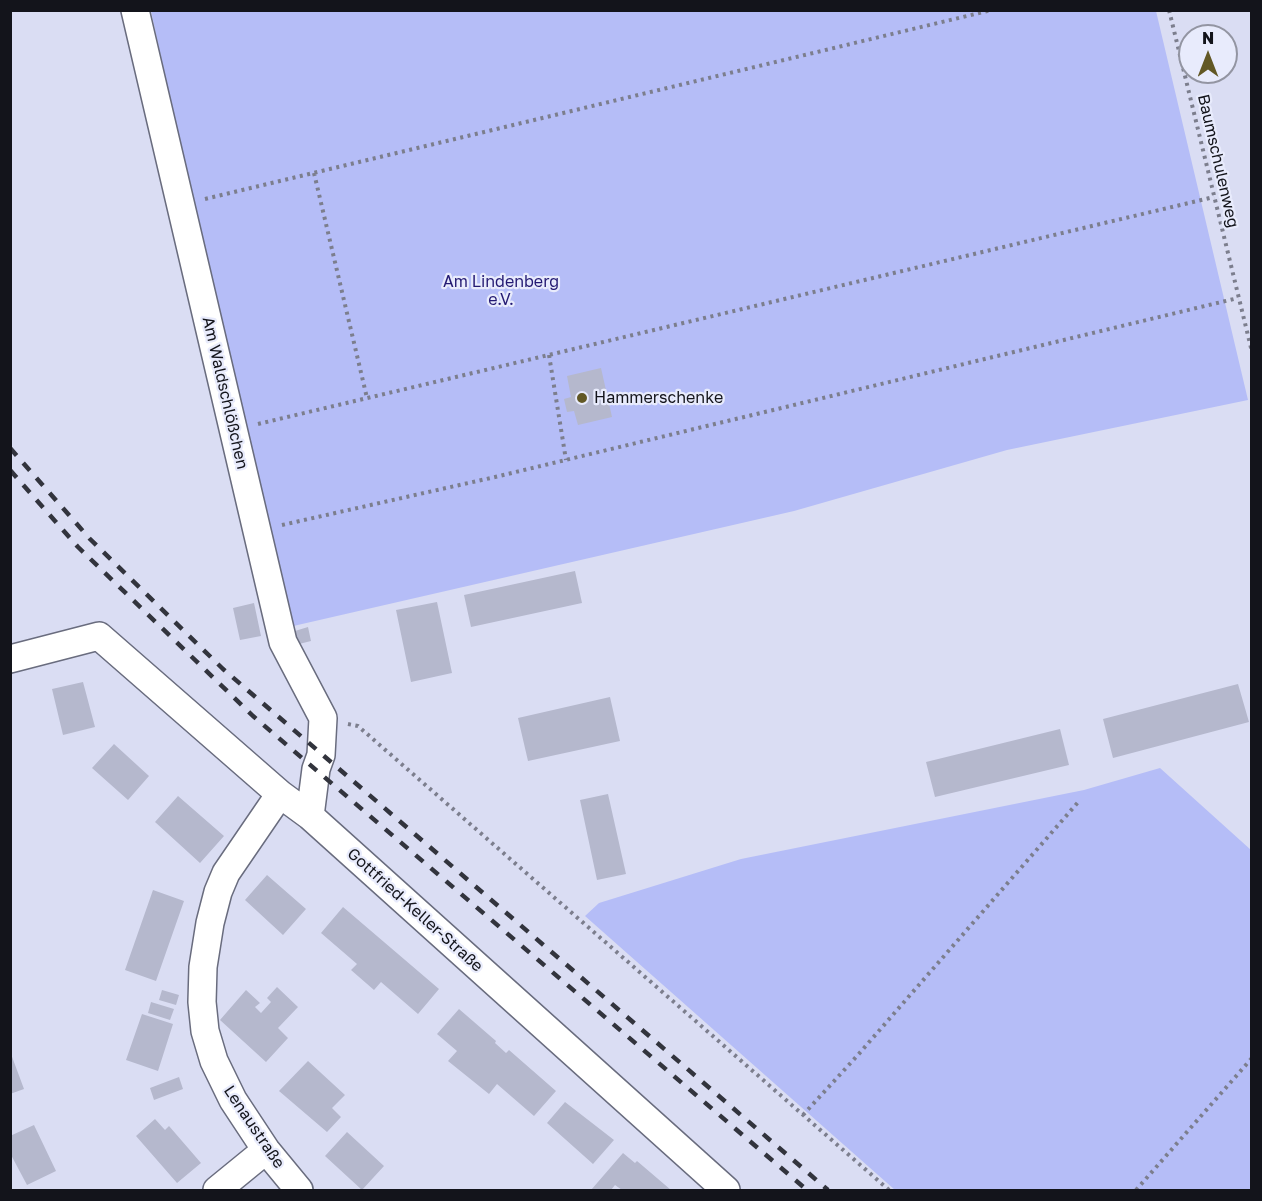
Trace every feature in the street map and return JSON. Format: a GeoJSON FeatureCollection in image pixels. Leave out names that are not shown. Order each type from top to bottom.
{"type":"FeatureCollection","features":[{"type":"Feature","properties":{"kind":"street","name":"Am Waldschlößchen"},"geometry":{"type":"LineString","coordinates":[[135,10],[283,642],[323,718]]}},
{"type":"Feature","properties":{"kind":"street","name":"Gottfried-Keller-Straße"},"geometry":{"type":"LineString","coordinates":[[10,659],[99,636],[280,794],[310,816],[726,1191]]}},
{"type":"Feature","properties":{"kind":"street"},"geometry":{"type":"LineString","coordinates":[[310,816],[316,769],[321,756],[323,718]]}},
{"type":"Feature","properties":{"kind":"street","name":"Lenaustraße"},"geometry":{"type":"LineString","coordinates":[[280,794],[226,873],[210,923],[203,968],[205,1031],[214,1061],[233,1100],[266,1150],[299,1191]]}},
{"type":"Feature","properties":{"kind":"street"},"geometry":{"type":"LineString","coordinates":[[217,1191],[266,1150]]}},
{"type":"Feature","properties":{"kind":"path"},"geometry":{"type":"LineString","coordinates":[[181,204],[992,10]]}},
{"type":"Feature","properties":{"kind":"path","name":"Baumschulenweg"},"geometry":{"type":"LineString","coordinates":[[1170,10],[1251,352]]}},
{"type":"Feature","properties":{"kind":"path"},"geometry":{"type":"LineString","coordinates":[[314,173],[367,398]]}},
{"type":"Feature","properties":{"kind":"path"},"geometry":{"type":"LineString","coordinates":[[234,430],[1214,197]]}},
{"type":"Feature","properties":{"kind":"path"},"geometry":{"type":"LineString","coordinates":[[257,530],[566,460],[1238,298]]}},
{"type":"Feature","properties":{"kind":"path"},"geometry":{"type":"LineString","coordinates":[[549,355],[566,460]]}},
{"type":"Feature","properties":{"kind":"path"},"geometry":{"type":"LineString","coordinates":[[323,718],[358,726],[889,1191]]}},
{"type":"Feature","properties":{"kind":"path"},"geometry":{"type":"LineString","coordinates":[[803,1115],[1080,800]]}},
{"type":"Feature","properties":{"kind":"path"},"geometry":{"type":"LineString","coordinates":[[1136,1191],[1251,1058]]}},
{"type":"Feature","properties":{"kind":"green space","name":"Am Lindenberg e.V."},"geometry":{"type":"Polygon","coordinates":[[[151,11],[1156,11],[1248,400],[1007,450],[794,511],[289,627],[273,541],[210,284],[151,11]]]}},
{"type":"Feature","properties":{"kind":"green space"},"geometry":{"type":"Polygon","coordinates":[[[1160,768],[1251,850],[1251,1190],[895,1190],[585,916],[599,903],[741,859],[1084,790],[1160,768]]]}},
{"type":"Feature","properties":{"kind":"building","name":"Hammerschenke"},"geometry":{"type":"Polygon","coordinates":[[[601,368],[612,417],[578,425],[574,411],[567,412],[564,399],[571,397],[567,376],[601,368]]]}},
{"type":"Feature","properties":{"kind":"building"},"geometry":{"type":"Polygon","coordinates":[[[575,571],[582,603],[471,627],[464,595],[575,571]]]}},
{"type":"Feature","properties":{"kind":"building"},"geometry":{"type":"Polygon","coordinates":[[[437,602],[452,673],[411,682],[396,610],[437,602]]]}},
{"type":"Feature","properties":{"kind":"building"},"geometry":{"type":"Polygon","coordinates":[[[254,603],[261,636],[240,640],[233,608],[254,603]]]}},
{"type":"Feature","properties":{"kind":"building"},"geometry":{"type":"Polygon","coordinates":[[[308,627],[311,641],[299,644],[295,631],[308,627]]]}},
{"type":"Feature","properties":{"kind":"building"},"geometry":{"type":"Polygon","coordinates":[[[83,682],[95,727],[63,735],[52,689],[83,682]]]}},
{"type":"Feature","properties":{"kind":"building"},"geometry":{"type":"Polygon","coordinates":[[[1238,684],[1249,722],[1113,758],[1103,719],[1238,684]]]}},
{"type":"Feature","properties":{"kind":"building"},"geometry":{"type":"Polygon","coordinates":[[[610,697],[620,741],[528,761],[518,718],[610,697]]]}},
{"type":"Feature","properties":{"kind":"building"},"geometry":{"type":"Polygon","coordinates":[[[1060,729],[1069,765],[935,797],[926,762],[1060,729]]]}},
{"type":"Feature","properties":{"kind":"building"},"geometry":{"type":"Polygon","coordinates":[[[114,744],[149,776],[128,800],[92,768],[114,744]]]}},
{"type":"Feature","properties":{"kind":"building"},"geometry":{"type":"Polygon","coordinates":[[[608,794],[626,874],[597,880],[580,800],[608,794]]]}},
{"type":"Feature","properties":{"kind":"building"},"geometry":{"type":"Polygon","coordinates":[[[178,796],[224,836],[200,863],[155,822],[178,796]]]}},
{"type":"Feature","properties":{"kind":"building"},"geometry":{"type":"Polygon","coordinates":[[[267,875],[306,909],[283,935],[245,900],[267,875]]]}},
{"type":"Feature","properties":{"kind":"building"},"geometry":{"type":"Polygon","coordinates":[[[153,890],[184,901],[156,981],[125,970],[153,890]]]}},
{"type":"Feature","properties":{"kind":"building"},"geometry":{"type":"Polygon","coordinates":[[[343,907],[439,989],[418,1014],[381,982],[374,990],[351,970],[357,964],[321,933],[343,907]]]}},
{"type":"Feature","properties":{"kind":"building"},"geometry":{"type":"Polygon","coordinates":[[[277,987],[298,1007],[278,1028],[288,1038],[266,1062],[220,1020],[246,990],[260,1003],[255,1007],[261,1013],[271,1002],[267,998],[277,987]]]}},
{"type":"Feature","properties":{"kind":"building"},"geometry":{"type":"Polygon","coordinates":[[[162,990],[179,995],[176,1005],[159,1000],[162,990]]]}},
{"type":"Feature","properties":{"kind":"building"},"geometry":{"type":"Polygon","coordinates":[[[151,1002],[174,1009],[170,1020],[148,1013],[151,1002]]]}},
{"type":"Feature","properties":{"kind":"building"},"geometry":{"type":"Polygon","coordinates":[[[459,1009],[496,1041],[495,1043],[506,1053],[509,1050],[556,1091],[534,1116],[497,1084],[489,1094],[448,1061],[457,1051],[437,1034],[459,1009]]]}},
{"type":"Feature","properties":{"kind":"building"},"geometry":{"type":"Polygon","coordinates":[[[142,1014],[173,1024],[158,1071],[126,1060],[142,1014]]]}},
{"type":"Feature","properties":{"kind":"building"},"geometry":{"type":"Polygon","coordinates":[[[10,1055],[24,1089],[10,1094],[10,1055]]]}},
{"type":"Feature","properties":{"kind":"building"},"geometry":{"type":"Polygon","coordinates":[[[308,1061],[345,1095],[332,1108],[341,1117],[327,1132],[279,1091],[308,1061]]]}},
{"type":"Feature","properties":{"kind":"building"},"geometry":{"type":"Polygon","coordinates":[[[179,1077],[183,1089],[154,1100],[150,1088],[179,1077]]]}},
{"type":"Feature","properties":{"kind":"building"},"geometry":{"type":"Polygon","coordinates":[[[565,1102],[614,1140],[593,1164],[547,1123],[565,1102]]]}},
{"type":"Feature","properties":{"kind":"building"},"geometry":{"type":"Polygon","coordinates":[[[155,1119],[165,1130],[169,1126],[201,1163],[177,1183],[136,1136],[155,1119]]]}},
{"type":"Feature","properties":{"kind":"building"},"geometry":{"type":"Polygon","coordinates":[[[34,1125],[56,1171],[27,1185],[10,1153],[10,1136],[34,1125]]]}},
{"type":"Feature","properties":{"kind":"building"},"geometry":{"type":"Polygon","coordinates":[[[347,1132],[384,1166],[362,1190],[325,1156],[347,1132]]]}},
{"type":"Feature","properties":{"kind":"building"},"geometry":{"type":"Polygon","coordinates":[[[623,1153],[635,1163],[637,1161],[671,1190],[622,1190],[615,1185],[611,1190],[591,1190],[623,1153]]]}},
{"type":"Feature","properties":{"kind":"railway"},"geometry":{"type":"LineString","coordinates":[[10,448],[90,539],[223,669],[828,1190]]}},
{"type":"Feature","properties":{"kind":"railway"},"geometry":{"type":"LineString","coordinates":[[10,470],[78,547],[253,716],[807,1190]]}},
{"type":"Feature","properties":{"kind":"place","name":"Hammerschenke"},"geometry":{"type":"Point","coordinates":[582,398]}}]}
